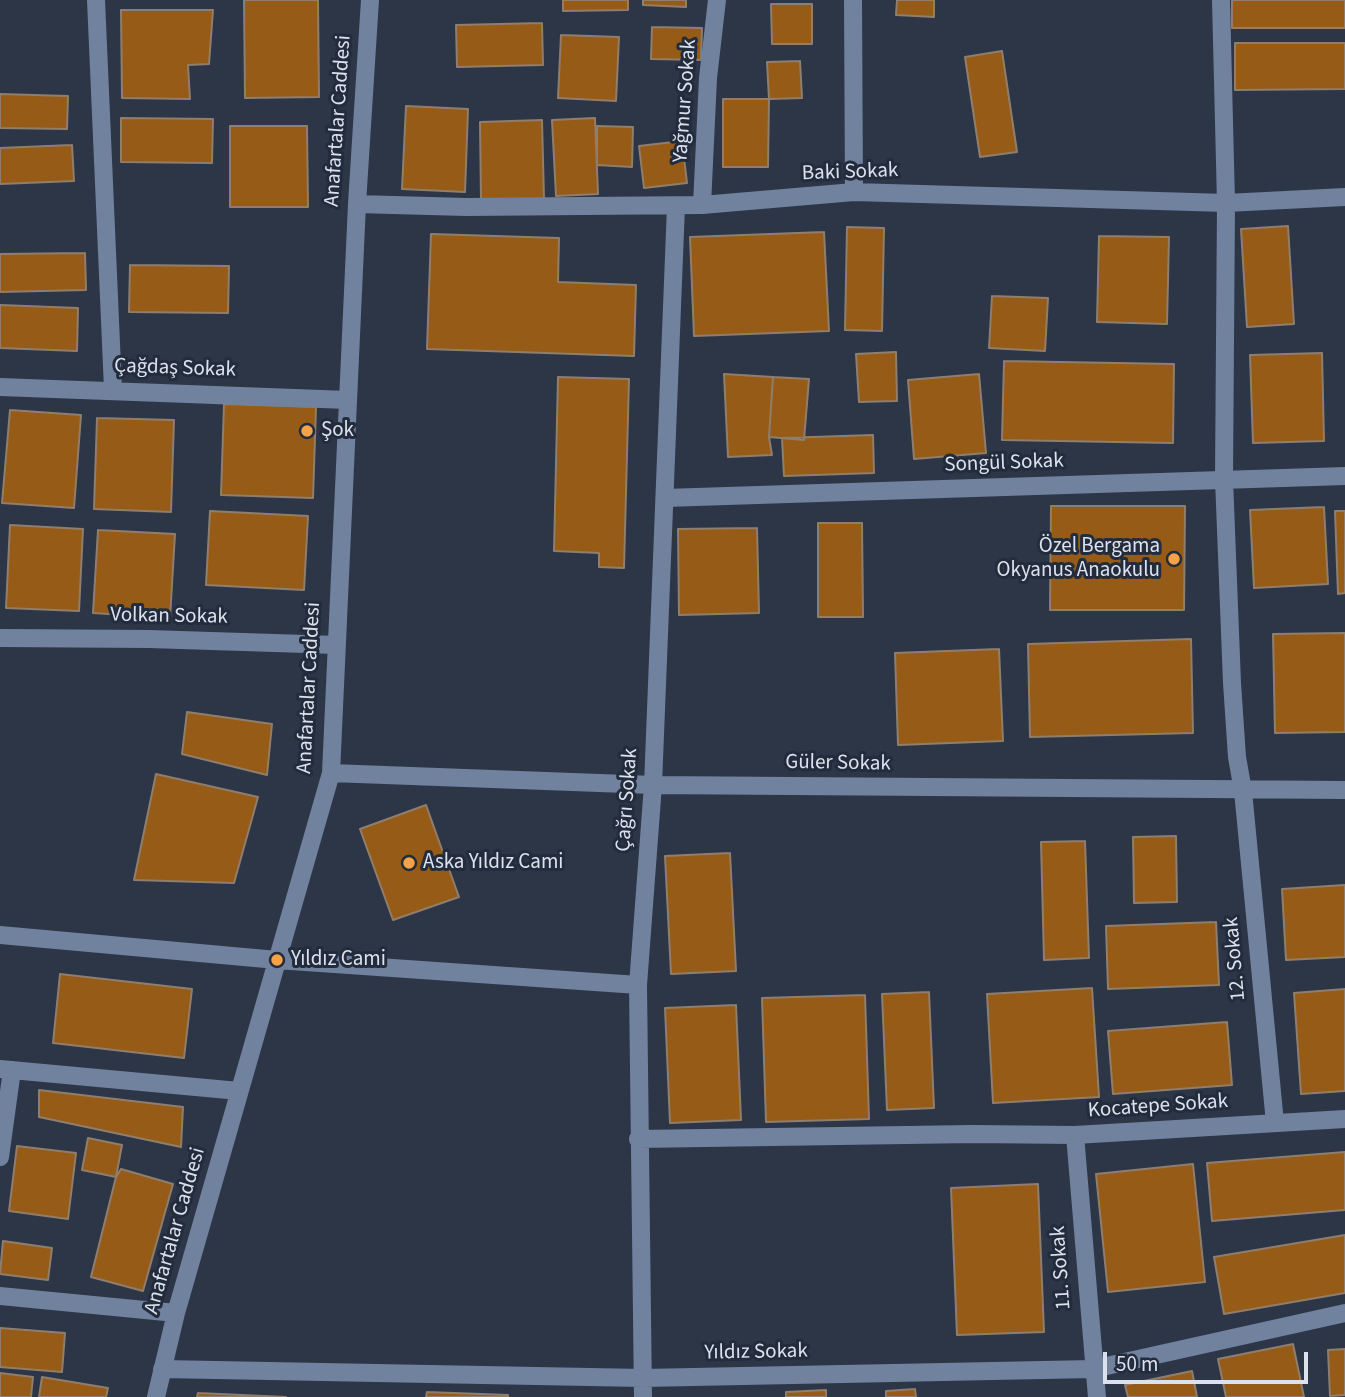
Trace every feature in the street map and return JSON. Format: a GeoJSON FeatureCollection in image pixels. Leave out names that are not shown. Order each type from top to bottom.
{"type":"FeatureCollection","features":[{"type":"Feature","properties":{"kind":"street"},"geometry":{"type":"LineString","coordinates":[[96,0],[113,389]]}},
{"type":"Feature","properties":{"kind":"street","name":"Anafartalar Caddesi"},"geometry":{"type":"LineString","coordinates":[[156,1397],[176,1313],[331,773],[356,204],[370,0]]}},
{"type":"Feature","properties":{"kind":"street","name":"Yağmur Sokak"},"geometry":{"type":"LineString","coordinates":[[702,205],[708,78],[717,0]]}},
{"type":"Feature","properties":{"kind":"street"},"geometry":{"type":"LineString","coordinates":[[853,0],[854,192]]}},
{"type":"Feature","properties":{"kind":"street","name":"12. Sokak"},"geometry":{"type":"LineString","coordinates":[[1221,0],[1226,203],[1224,479],[1237,757],[1243,791],[1275,1123]]}},
{"type":"Feature","properties":{"kind":"street","name":"Baki Sokak"},"geometry":{"type":"LineString","coordinates":[[356,204],[466,207],[676,206],[854,192],[1226,203],[1345,197]]}},
{"type":"Feature","properties":{"kind":"street","name":"Çağrı Sokak"},"geometry":{"type":"LineString","coordinates":[[643,1397],[638,985],[653,785],[676,206]]}},
{"type":"Feature","properties":{"kind":"street","name":"Çağdaş Sokak"},"geometry":{"type":"LineString","coordinates":[[0,387],[113,389],[348,400]]}},
{"type":"Feature","properties":{"kind":"street","name":"Songül Sokak"},"geometry":{"type":"LineString","coordinates":[[665,498],[1345,476]]}},
{"type":"Feature","properties":{"kind":"street","name":"Volkan Sokak"},"geometry":{"type":"LineString","coordinates":[[0,638],[337,645]]}},
{"type":"Feature","properties":{"kind":"street","name":"Güler Sokak"},"geometry":{"type":"LineString","coordinates":[[331,773],[653,785],[1345,790]]}},
{"type":"Feature","properties":{"kind":"street"},"geometry":{"type":"LineString","coordinates":[[0,935],[277,960],[638,985]]}},
{"type":"Feature","properties":{"kind":"street"},"geometry":{"type":"LineString","coordinates":[[0,1157],[6,1070],[239,1091]]}},
{"type":"Feature","properties":{"kind":"street","name":"Kocatepe Sokak"},"geometry":{"type":"LineString","coordinates":[[638,1139],[1075,1135],[1345,1119]]}},
{"type":"Feature","properties":{"kind":"street","name":"11. Sokak"},"geometry":{"type":"LineString","coordinates":[[1075,1135],[1097,1397]]}},
{"type":"Feature","properties":{"kind":"street"},"geometry":{"type":"LineString","coordinates":[[0,1296],[176,1313]]}},
{"type":"Feature","properties":{"kind":"street","name":"Yıldız Sokak"},"geometry":{"type":"LineString","coordinates":[[162,1370],[643,1378],[1093,1369],[1345,1313]]}},
{"type":"Feature","properties":{"kind":"building"},"geometry":{"type":"Polygon","coordinates":[[[244,0],[318,0],[319,97],[245,98],[244,0]]]}},
{"type":"Feature","properties":{"kind":"building"},"geometry":{"type":"Polygon","coordinates":[[[563,0],[628,0],[628,10],[563,11],[563,0]]]}},
{"type":"Feature","properties":{"kind":"building"},"geometry":{"type":"Polygon","coordinates":[[[643,0],[686,0],[686,7],[643,5],[643,0]]]}},
{"type":"Feature","properties":{"kind":"building"},"geometry":{"type":"Polygon","coordinates":[[[897,0],[934,0],[934,17],[896,15],[897,0]]]}},
{"type":"Feature","properties":{"kind":"building"},"geometry":{"type":"Polygon","coordinates":[[[1232,0],[1345,0],[1345,28],[1232,28],[1232,0]]]}},
{"type":"Feature","properties":{"kind":"building"},"geometry":{"type":"Polygon","coordinates":[[[771,4],[812,4],[812,44],[772,44],[771,4]]]}},
{"type":"Feature","properties":{"kind":"building"},"geometry":{"type":"Polygon","coordinates":[[[121,10],[213,10],[209,64],[188,65],[190,99],[122,98],[121,10]]]}},
{"type":"Feature","properties":{"kind":"building"},"geometry":{"type":"Polygon","coordinates":[[[542,23],[543,65],[457,67],[456,25],[542,23]]]}},
{"type":"Feature","properties":{"kind":"building"},"geometry":{"type":"Polygon","coordinates":[[[652,27],[702,28],[701,60],[651,59],[652,27]]]}},
{"type":"Feature","properties":{"kind":"building"},"geometry":{"type":"Polygon","coordinates":[[[561,35],[619,37],[616,101],[558,98],[561,35]]]}},
{"type":"Feature","properties":{"kind":"building"},"geometry":{"type":"Polygon","coordinates":[[[1235,43],[1345,43],[1345,89],[1235,90],[1235,43]]]}},
{"type":"Feature","properties":{"kind":"building"},"geometry":{"type":"Polygon","coordinates":[[[1002,51],[1017,152],[980,157],[965,57],[1002,51]]]}},
{"type":"Feature","properties":{"kind":"building"},"geometry":{"type":"Polygon","coordinates":[[[800,61],[802,98],[769,99],[767,62],[800,61]]]}},
{"type":"Feature","properties":{"kind":"building"},"geometry":{"type":"Polygon","coordinates":[[[0,94],[68,96],[67,129],[0,128],[0,94]]]}},
{"type":"Feature","properties":{"kind":"building"},"geometry":{"type":"Polygon","coordinates":[[[723,99],[769,99],[768,167],[723,167],[723,99]]]}},
{"type":"Feature","properties":{"kind":"building"},"geometry":{"type":"Polygon","coordinates":[[[406,106],[468,109],[465,192],[402,189],[406,106]]]}},
{"type":"Feature","properties":{"kind":"building"},"geometry":{"type":"Polygon","coordinates":[[[121,118],[213,119],[212,163],[121,162],[121,118]]]}},
{"type":"Feature","properties":{"kind":"building"},"geometry":{"type":"Polygon","coordinates":[[[595,118],[598,194],[556,196],[552,120],[595,118]]]}},
{"type":"Feature","properties":{"kind":"building"},"geometry":{"type":"Polygon","coordinates":[[[542,120],[544,199],[481,200],[480,122],[542,120]]]}},
{"type":"Feature","properties":{"kind":"building"},"geometry":{"type":"Polygon","coordinates":[[[230,126],[307,126],[308,207],[230,207],[230,126]]]}},
{"type":"Feature","properties":{"kind":"building"},"geometry":{"type":"Polygon","coordinates":[[[597,126],[633,127],[632,167],[597,165],[597,126]]]}},
{"type":"Feature","properties":{"kind":"building"},"geometry":{"type":"Polygon","coordinates":[[[682,141],[687,183],[644,188],[639,146],[682,141]]]}},
{"type":"Feature","properties":{"kind":"building"},"geometry":{"type":"Polygon","coordinates":[[[72,145],[74,181],[0,184],[0,148],[72,145]]]}},
{"type":"Feature","properties":{"kind":"building"},"geometry":{"type":"Polygon","coordinates":[[[1288,226],[1294,324],[1247,327],[1241,229],[1288,226]]]}},
{"type":"Feature","properties":{"kind":"building"},"geometry":{"type":"Polygon","coordinates":[[[847,227],[884,228],[882,331],[845,330],[847,227]]]}},
{"type":"Feature","properties":{"kind":"building"},"geometry":{"type":"Polygon","coordinates":[[[824,232],[829,331],[694,336],[690,237],[824,232]]]}},
{"type":"Feature","properties":{"kind":"building"},"geometry":{"type":"Polygon","coordinates":[[[431,234],[559,238],[558,282],[636,285],[634,356],[427,349],[431,234]]]}},
{"type":"Feature","properties":{"kind":"building"},"geometry":{"type":"Polygon","coordinates":[[[1099,236],[1169,237],[1167,324],[1097,322],[1099,236]]]}},
{"type":"Feature","properties":{"kind":"building"},"geometry":{"type":"Polygon","coordinates":[[[85,253],[86,290],[0,292],[0,254],[85,253]]]}},
{"type":"Feature","properties":{"kind":"building"},"geometry":{"type":"Polygon","coordinates":[[[130,265],[229,266],[228,313],[129,312],[130,265]]]}},
{"type":"Feature","properties":{"kind":"building"},"geometry":{"type":"Polygon","coordinates":[[[992,296],[1048,298],[1045,351],[989,348],[992,296]]]}},
{"type":"Feature","properties":{"kind":"building"},"geometry":{"type":"Polygon","coordinates":[[[0,305],[78,308],[77,351],[0,348],[0,305]]]}},
{"type":"Feature","properties":{"kind":"building"},"geometry":{"type":"Polygon","coordinates":[[[896,352],[897,401],[859,402],[856,354],[896,352]]]}},
{"type":"Feature","properties":{"kind":"building"},"geometry":{"type":"Polygon","coordinates":[[[1322,353],[1324,441],[1253,443],[1250,355],[1322,353]]]}},
{"type":"Feature","properties":{"kind":"building"},"geometry":{"type":"Polygon","coordinates":[[[1004,361],[1174,364],[1173,443],[1002,440],[1004,361]]]}},
{"type":"Feature","properties":{"kind":"building"},"geometry":{"type":"Polygon","coordinates":[[[724,374],[773,377],[769,437],[772,455],[728,457],[724,374]]]}},
{"type":"Feature","properties":{"kind":"building"},"geometry":{"type":"Polygon","coordinates":[[[979,374],[986,453],[914,459],[908,380],[979,374]]]}},
{"type":"Feature","properties":{"kind":"building"},"geometry":{"type":"Polygon","coordinates":[[[558,377],[629,379],[624,568],[599,567],[599,553],[554,551],[558,377]]]}},
{"type":"Feature","properties":{"kind":"building"},"geometry":{"type":"Polygon","coordinates":[[[773,377],[809,379],[804,440],[769,437],[773,377]]]}},
{"type":"Feature","properties":{"kind":"building"},"geometry":{"type":"Polygon","coordinates":[[[224,404],[316,407],[313,498],[221,495],[224,404]]]}},
{"type":"Feature","properties":{"kind":"building"},"geometry":{"type":"Polygon","coordinates":[[[10,410],[81,415],[74,508],[2,503],[10,410]]]}},
{"type":"Feature","properties":{"kind":"building"},"geometry":{"type":"Polygon","coordinates":[[[97,418],[174,420],[171,512],[94,509],[97,418]]]}},
{"type":"Feature","properties":{"kind":"building"},"geometry":{"type":"Polygon","coordinates":[[[873,435],[874,473],[784,476],[782,438],[873,435]]]}},
{"type":"Feature","properties":{"kind":"building"},"geometry":{"type":"Polygon","coordinates":[[[1051,506],[1185,506],[1184,610],[1050,610],[1051,506]]]}},
{"type":"Feature","properties":{"kind":"building"},"geometry":{"type":"Polygon","coordinates":[[[1324,507],[1328,584],[1254,588],[1250,510],[1324,507]]]}},
{"type":"Feature","properties":{"kind":"building"},"geometry":{"type":"Polygon","coordinates":[[[210,511],[308,516],[304,590],[206,585],[210,511]]]}},
{"type":"Feature","properties":{"kind":"building"},"geometry":{"type":"Polygon","coordinates":[[[1335,511],[1345,511],[1345,593],[1338,594],[1335,511]]]}},
{"type":"Feature","properties":{"kind":"building"},"geometry":{"type":"Polygon","coordinates":[[[818,523],[862,523],[863,617],[818,617],[818,523]]]}},
{"type":"Feature","properties":{"kind":"building"},"geometry":{"type":"Polygon","coordinates":[[[10,525],[83,529],[79,611],[6,608],[10,525]]]}},
{"type":"Feature","properties":{"kind":"building"},"geometry":{"type":"Polygon","coordinates":[[[757,528],[759,613],[679,615],[678,529],[757,528]]]}},
{"type":"Feature","properties":{"kind":"building"},"geometry":{"type":"Polygon","coordinates":[[[98,530],[175,534],[170,618],[93,613],[98,530]]]}},
{"type":"Feature","properties":{"kind":"building"},"geometry":{"type":"Polygon","coordinates":[[[1345,633],[1345,732],[1275,733],[1273,634],[1345,633]]]}},
{"type":"Feature","properties":{"kind":"building"},"geometry":{"type":"Polygon","coordinates":[[[1191,639],[1193,733],[1030,737],[1028,644],[1191,639]]]}},
{"type":"Feature","properties":{"kind":"building"},"geometry":{"type":"Polygon","coordinates":[[[999,649],[1003,741],[898,745],[895,653],[999,649]]]}},
{"type":"Feature","properties":{"kind":"building"},"geometry":{"type":"Polygon","coordinates":[[[187,712],[272,724],[267,775],[182,754],[187,712]]]}},
{"type":"Feature","properties":{"kind":"building"},"geometry":{"type":"Polygon","coordinates":[[[156,774],[258,797],[234,883],[134,880],[156,774]]]}},
{"type":"Feature","properties":{"kind":"building","name":"Aska Yıldız Cami"},"geometry":{"type":"Polygon","coordinates":[[[426,805],[459,897],[393,920],[360,829],[426,805]]]}},
{"type":"Feature","properties":{"kind":"building"},"geometry":{"type":"Polygon","coordinates":[[[1176,836],[1177,902],[1134,903],[1133,837],[1176,836]]]}},
{"type":"Feature","properties":{"kind":"building"},"geometry":{"type":"Polygon","coordinates":[[[1085,841],[1089,958],[1044,960],[1041,842],[1085,841]]]}},
{"type":"Feature","properties":{"kind":"building"},"geometry":{"type":"Polygon","coordinates":[[[730,853],[736,971],[671,974],[665,856],[730,853]]]}},
{"type":"Feature","properties":{"kind":"building"},"geometry":{"type":"Polygon","coordinates":[[[1345,885],[1345,957],[1286,960],[1282,889],[1345,885]]]}},
{"type":"Feature","properties":{"kind":"building"},"geometry":{"type":"Polygon","coordinates":[[[1216,922],[1219,985],[1108,989],[1106,926],[1216,922]]]}},
{"type":"Feature","properties":{"kind":"building"},"geometry":{"type":"Polygon","coordinates":[[[60,974],[192,989],[184,1058],[53,1043],[60,974]]]}},
{"type":"Feature","properties":{"kind":"building"},"geometry":{"type":"Polygon","coordinates":[[[1092,988],[1099,1097],[993,1103],[987,994],[1092,988]]]}},
{"type":"Feature","properties":{"kind":"building"},"geometry":{"type":"Polygon","coordinates":[[[1345,989],[1345,1091],[1301,1094],[1294,993],[1345,989]]]}},
{"type":"Feature","properties":{"kind":"building"},"geometry":{"type":"Polygon","coordinates":[[[929,992],[934,1108],[887,1110],[882,994],[929,992]]]}},
{"type":"Feature","properties":{"kind":"building"},"geometry":{"type":"Polygon","coordinates":[[[865,995],[869,1119],[766,1122],[762,998],[865,995]]]}},
{"type":"Feature","properties":{"kind":"building"},"geometry":{"type":"Polygon","coordinates":[[[736,1005],[741,1120],[670,1123],[665,1008],[736,1005]]]}},
{"type":"Feature","properties":{"kind":"building"},"geometry":{"type":"Polygon","coordinates":[[[1227,1022],[1232,1085],[1113,1094],[1108,1031],[1227,1022]]]}},
{"type":"Feature","properties":{"kind":"building"},"geometry":{"type":"Polygon","coordinates":[[[39,1090],[183,1107],[181,1147],[39,1117],[39,1090]]]}},
{"type":"Feature","properties":{"kind":"building"},"geometry":{"type":"Polygon","coordinates":[[[88,1138],[122,1145],[116,1177],[82,1170],[88,1138]]]}},
{"type":"Feature","properties":{"kind":"building"},"geometry":{"type":"Polygon","coordinates":[[[17,1146],[76,1153],[68,1219],[9,1211],[17,1146]]]}},
{"type":"Feature","properties":{"kind":"building"},"geometry":{"type":"Polygon","coordinates":[[[1345,1152],[1345,1210],[1212,1221],[1207,1163],[1345,1152]]]}},
{"type":"Feature","properties":{"kind":"building"},"geometry":{"type":"Polygon","coordinates":[[[1193,1164],[1205,1282],[1108,1292],[1096,1174],[1193,1164]]]}},
{"type":"Feature","properties":{"kind":"building"},"geometry":{"type":"Polygon","coordinates":[[[121,1169],[173,1184],[143,1291],[91,1277],[116,1177],[121,1169]]]}},
{"type":"Feature","properties":{"kind":"building"},"geometry":{"type":"Polygon","coordinates":[[[1038,1184],[1044,1332],[957,1335],[951,1188],[1038,1184]]]}},
{"type":"Feature","properties":{"kind":"building"},"geometry":{"type":"Polygon","coordinates":[[[1345,1235],[1345,1293],[1224,1314],[1214,1257],[1345,1235]]]}},
{"type":"Feature","properties":{"kind":"building"},"geometry":{"type":"Polygon","coordinates":[[[3,1241],[52,1248],[48,1280],[0,1274],[3,1241]]]}},
{"type":"Feature","properties":{"kind":"building"},"geometry":{"type":"Polygon","coordinates":[[[0,1328],[65,1333],[62,1372],[0,1367],[0,1328]]]}},
{"type":"Feature","properties":{"kind":"building"},"geometry":{"type":"Polygon","coordinates":[[[1293,1344],[1304,1397],[1226,1397],[1218,1359],[1293,1344]]]}},
{"type":"Feature","properties":{"kind":"building"},"geometry":{"type":"Polygon","coordinates":[[[1345,1349],[1345,1395],[1330,1396],[1328,1350],[1345,1349]]]}},
{"type":"Feature","properties":{"kind":"building"},"geometry":{"type":"Polygon","coordinates":[[[1192,1371],[1197,1397],[1128,1397],[1125,1385],[1192,1371]]]}},
{"type":"Feature","properties":{"kind":"building"},"geometry":{"type":"Polygon","coordinates":[[[0,1373],[33,1377],[31,1397],[0,1397],[0,1373]]]}},
{"type":"Feature","properties":{"kind":"building"},"geometry":{"type":"Polygon","coordinates":[[[42,1377],[108,1388],[106,1397],[39,1397],[42,1377]]]}},
{"type":"Feature","properties":{"kind":"building"},"geometry":{"type":"Polygon","coordinates":[[[915,1389],[916,1397],[886,1397],[886,1391],[915,1389]]]}},
{"type":"Feature","properties":{"kind":"building"},"geometry":{"type":"Polygon","coordinates":[[[826,1390],[826,1397],[786,1397],[786,1392],[826,1390]]]}},
{"type":"Feature","properties":{"kind":"building"},"geometry":{"type":"Polygon","coordinates":[[[427,1392],[508,1395],[508,1397],[426,1397],[427,1392]]]}},
{"type":"Feature","properties":{"kind":"building"},"geometry":{"type":"Polygon","coordinates":[[[198,1393],[286,1397],[197,1397],[198,1393]]]}},
{"type":"Feature","properties":{"kind":"place","name":"Şok"},"geometry":{"type":"Point","coordinates":[307,431]}},
{"type":"Feature","properties":{"kind":"place","name":"Özel Bergama Okyanus Anaokulu"},"geometry":{"type":"Point","coordinates":[1174,559]}},
{"type":"Feature","properties":{"kind":"place","name":"Aska Yıldız Cami"},"geometry":{"type":"Point","coordinates":[409,863]}},
{"type":"Feature","properties":{"kind":"place","name":"Yıldız Cami"},"geometry":{"type":"Point","coordinates":[277,960]}}]}
